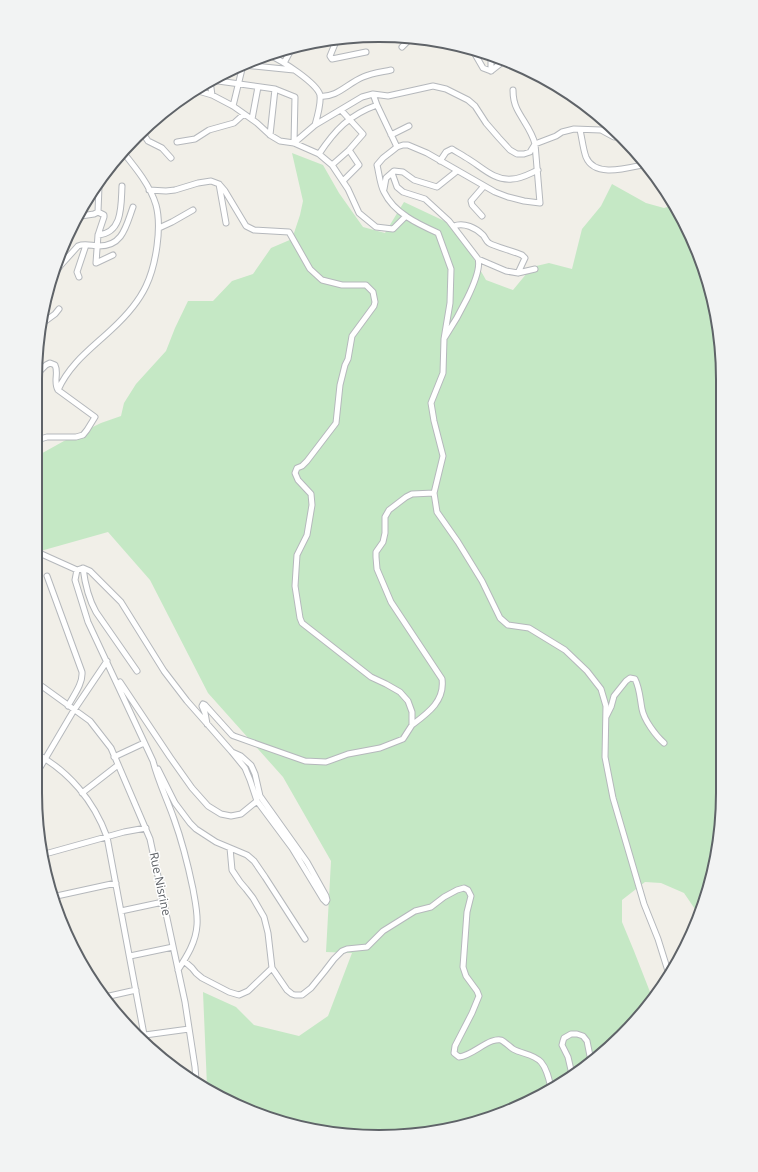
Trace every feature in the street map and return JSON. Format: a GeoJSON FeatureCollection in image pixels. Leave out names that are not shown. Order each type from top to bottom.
{"type":"FeatureCollection","features":[{"type":"Feature","properties":{"kind":"street"},"geometry":{"type":"LineString","coordinates":[[402,47],[406,43]]}},
{"type":"Feature","properties":{"kind":"street"},"geometry":{"type":"LineString","coordinates":[[335,45],[330,56],[332,59],[366,52]]}},
{"type":"Feature","properties":{"kind":"street"},"geometry":{"type":"LineString","coordinates":[[284,63],[289,54]]}},
{"type":"Feature","properties":{"kind":"street"},"geometry":{"type":"LineString","coordinates":[[476,56],[483,68],[491,71]]}},
{"type":"Feature","properties":{"kind":"street"},"geometry":{"type":"LineString","coordinates":[[276,58],[295,70],[317,89],[320,96],[316,125]]}},
{"type":"Feature","properties":{"kind":"street"},"geometry":{"type":"LineString","coordinates":[[491,62],[491,71]]}},
{"type":"Feature","properties":{"kind":"street"},"geometry":{"type":"LineString","coordinates":[[491,71],[499,65]]}},
{"type":"Feature","properties":{"kind":"street"},"geometry":{"type":"LineString","coordinates":[[255,66],[295,70]]}},
{"type":"Feature","properties":{"kind":"street"},"geometry":{"type":"LineString","coordinates":[[320,96],[326,97],[334,95],[352,82],[363,77],[391,70]]}},
{"type":"Feature","properties":{"kind":"street"},"geometry":{"type":"LineString","coordinates":[[233,106],[241,72]]}},
{"type":"Feature","properties":{"kind":"street"},"geometry":{"type":"LineString","coordinates":[[220,82],[275,89],[294,97],[294,143]]}},
{"type":"Feature","properties":{"kind":"street"},"geometry":{"type":"LineString","coordinates":[[294,143],[316,125],[362,97],[374,94],[388,96],[433,86],[446,89],[468,100],[475,106],[486,123],[510,150],[517,154],[530,152],[535,144],[556,136],[562,132],[574,129],[601,130],[611,135]]}},
{"type":"Feature","properties":{"kind":"street"},"geometry":{"type":"LineString","coordinates":[[211,87],[212,95]]}},
{"type":"Feature","properties":{"kind":"street"},"geometry":{"type":"LineString","coordinates":[[252,120],[258,87]]}},
{"type":"Feature","properties":{"kind":"street"},"geometry":{"type":"LineString","coordinates":[[270,136],[275,89]]}},
{"type":"Feature","properties":{"kind":"street"},"geometry":{"type":"LineString","coordinates":[[512,90],[517,109],[533,135],[538,170],[540,203],[524,201],[495,192],[427,153],[408,145],[397,147],[377,165],[384,192],[397,210],[414,221],[438,233],[451,269],[450,303],[444,339],[443,373],[431,404],[442,456],[434,493],[437,512],[458,542],[482,581],[500,618],[508,625],[529,628],[565,650],[587,671],[601,689],[606,706],[605,757],[613,798],[644,904],[658,938],[667,968]]}},
{"type":"Feature","properties":{"kind":"street"},"geometry":{"type":"LineString","coordinates":[[203,92],[212,95],[233,106],[270,136],[280,141],[294,143],[319,154],[332,165],[343,181],[359,213],[376,227],[393,230],[406,216]]}},
{"type":"Feature","properties":{"kind":"street"},"geometry":{"type":"LineString","coordinates":[[374,94],[377,105],[397,147]]}},
{"type":"Feature","properties":{"kind":"street"},"geometry":{"type":"LineString","coordinates":[[319,154],[329,139],[340,127],[364,110],[377,105]]}},
{"type":"Feature","properties":{"kind":"street"},"geometry":{"type":"LineString","coordinates":[[332,165],[349,150],[363,134],[341,110]]}},
{"type":"Feature","properties":{"kind":"street"},"geometry":{"type":"LineString","coordinates":[[177,142],[195,138],[209,130],[234,123],[244,114]]}},
{"type":"Feature","properties":{"kind":"street"},"geometry":{"type":"LineString","coordinates":[[391,135],[410,126]]}},
{"type":"Feature","properties":{"kind":"street"},"geometry":{"type":"LineString","coordinates":[[580,130],[587,158],[595,167],[612,171],[639,166]]}},
{"type":"Feature","properties":{"kind":"street"},"geometry":{"type":"LineString","coordinates":[[145,137],[148,141],[162,148],[171,158]]}},
{"type":"Feature","properties":{"kind":"street"},"geometry":{"type":"LineString","coordinates":[[440,161],[446,152],[452,149],[492,176],[510,180],[538,170]]}},
{"type":"Feature","properties":{"kind":"street"},"geometry":{"type":"LineString","coordinates":[[343,181],[359,165],[349,150]]}},
{"type":"Feature","properties":{"kind":"street"},"geometry":{"type":"LineString","coordinates":[[58,390],[62,380],[79,358],[113,328],[135,303],[146,285],[155,257],[159,228],[156,205],[136,168],[127,156]]}},
{"type":"Feature","properties":{"kind":"street"},"geometry":{"type":"LineString","coordinates":[[384,192],[386,178],[394,171],[403,172],[414,180],[438,187],[457,171]]}},
{"type":"Feature","properties":{"kind":"street"},"geometry":{"type":"LineString","coordinates":[[392,173],[397,187],[403,192],[425,199],[449,220],[478,259],[480,264],[473,286],[444,339]]}},
{"type":"Feature","properties":{"kind":"street"},"geometry":{"type":"LineString","coordinates":[[149,190],[175,190],[205,181],[212,181],[219,184],[226,191],[246,226],[254,230],[289,232],[310,269],[322,280],[342,285],[366,284],[373,292],[375,302],[374,306],[352,336],[348,359],[340,385],[336,423],[307,461],[302,466],[297,468],[296,471],[298,480],[311,494],[312,505],[308,535],[297,555],[295,586],[302,622],[371,677],[400,692],[408,701],[412,712],[412,726]]}},
{"type":"Feature","properties":{"kind":"street"},"geometry":{"type":"LineString","coordinates":[[219,184],[226,223]]}},
{"type":"Feature","properties":{"kind":"street"},"geometry":{"type":"LineString","coordinates":[[98,235],[108,234],[116,224],[120,215],[122,186]]}},
{"type":"Feature","properties":{"kind":"street"},"geometry":{"type":"LineString","coordinates":[[482,216],[472,206],[470,201],[484,186]]}},
{"type":"Feature","properties":{"kind":"street"},"geometry":{"type":"LineString","coordinates":[[98,212],[100,191]]}},
{"type":"Feature","properties":{"kind":"street"},"geometry":{"type":"LineString","coordinates":[[63,262],[78,246],[82,244],[101,246],[115,243],[123,234],[133,207]]}},
{"type":"Feature","properties":{"kind":"street"},"geometry":{"type":"LineString","coordinates":[[159,228],[193,210]]}},
{"type":"Feature","properties":{"kind":"street"},"geometry":{"type":"LineString","coordinates":[[84,216],[98,212],[104,215],[96,246],[96,263],[113,255]]}},
{"type":"Feature","properties":{"kind":"street"},"geometry":{"type":"LineString","coordinates":[[454,226],[466,225],[483,235],[489,243],[522,255],[524,260],[518,273]]}},
{"type":"Feature","properties":{"kind":"street"},"geometry":{"type":"LineString","coordinates":[[79,277],[77,272],[86,245]]}},
{"type":"Feature","properties":{"kind":"street"},"geometry":{"type":"LineString","coordinates":[[478,259],[506,271],[518,273],[535,269]]}},
{"type":"Feature","properties":{"kind":"street"},"geometry":{"type":"LineString","coordinates":[[47,320],[59,310]]}},
{"type":"Feature","properties":{"kind":"street"},"geometry":{"type":"LineString","coordinates":[[42,369],[50,363],[55,365],[57,368],[55,385],[58,390],[95,417],[83,435],[76,437],[47,437],[42,438]]}},
{"type":"Feature","properties":{"kind":"street"},"geometry":{"type":"LineString","coordinates":[[207,724],[202,706],[203,704],[232,735],[305,761],[326,762],[348,754],[380,748],[403,739],[412,726],[430,711],[442,693],[442,679],[391,602],[377,568],[376,552],[383,542],[385,533],[385,517],[389,510],[412,494],[434,493]]}},
{"type":"Feature","properties":{"kind":"street"},"geometry":{"type":"LineString","coordinates":[[42,554],[77,570],[83,568],[90,571],[121,602],[164,671],[187,701],[232,752],[248,774],[257,801],[292,848],[326,902],[326,896],[311,868],[260,796],[255,774],[251,765],[241,756],[232,752]]}},
{"type":"Feature","properties":{"kind":"street"},"geometry":{"type":"LineString","coordinates":[[83,568],[85,585],[90,602],[137,671]]}},
{"type":"Feature","properties":{"kind":"street"},"geometry":{"type":"LineString","coordinates":[[77,570],[75,580],[88,622],[144,743],[175,803],[196,829],[216,842],[247,855],[254,861],[305,939]]}},
{"type":"Feature","properties":{"kind":"street"},"geometry":{"type":"LineString","coordinates":[[47,576],[82,672],[81,682],[68,706]]}},
{"type":"Feature","properties":{"kind":"street"},"geometry":{"type":"LineString","coordinates":[[42,765],[74,710],[107,661]]}},
{"type":"Feature","properties":{"kind":"street"},"geometry":{"type":"LineString","coordinates":[[111,670],[192,788],[208,806],[221,814],[231,816],[240,814],[257,801]]}},
{"type":"Feature","properties":{"kind":"street"},"geometry":{"type":"LineString","coordinates":[[606,718],[614,696],[626,680],[630,678],[635,679],[638,685],[643,714],[656,736],[664,743]]}},
{"type":"Feature","properties":{"kind":"street","name":"Rue Nisrine"},"geometry":{"type":"LineString","coordinates":[[42,686],[90,721],[110,748],[146,828],[154,854],[178,970],[196,1075]]}},
{"type":"Feature","properties":{"kind":"street"},"geometry":{"type":"LineString","coordinates":[[114,757],[144,743]]}},
{"type":"Feature","properties":{"kind":"street"},"geometry":{"type":"LineString","coordinates":[[42,756],[74,782],[102,823],[107,837],[144,1034]]}},
{"type":"Feature","properties":{"kind":"street"},"geometry":{"type":"LineString","coordinates":[[153,761],[175,821],[187,862],[196,904],[197,926],[192,945],[178,970]]}},
{"type":"Feature","properties":{"kind":"street"},"geometry":{"type":"LineString","coordinates":[[82,792],[118,765]]}},
{"type":"Feature","properties":{"kind":"street"},"geometry":{"type":"LineString","coordinates":[[47,853],[146,828]]}},
{"type":"Feature","properties":{"kind":"street"},"geometry":{"type":"LineString","coordinates":[[230,848],[232,870],[253,898],[264,918],[268,933],[272,968],[288,990],[295,996],[302,995],[314,985],[342,951],[367,947],[383,931],[415,911],[431,907],[452,892],[461,888],[466,889],[471,896],[467,912],[464,967],[466,976],[477,991],[478,996],[472,1013],[455,1046],[454,1053],[459,1057],[464,1057],[491,1041],[503,1041],[514,1050],[535,1057],[541,1062],[546,1070],[550,1084]]}},
{"type":"Feature","properties":{"kind":"street"},"geometry":{"type":"LineString","coordinates":[[58,896],[116,884]]}},
{"type":"Feature","properties":{"kind":"street"},"geometry":{"type":"LineString","coordinates":[[121,911],[163,902]]}},
{"type":"Feature","properties":{"kind":"street"},"geometry":{"type":"LineString","coordinates":[[130,956],[173,947]]}},
{"type":"Feature","properties":{"kind":"street"},"geometry":{"type":"LineString","coordinates":[[184,961],[202,978],[229,992],[239,995],[248,991],[272,968]]}},
{"type":"Feature","properties":{"kind":"street"},"geometry":{"type":"LineString","coordinates":[[110,996],[136,990]]}},
{"type":"Feature","properties":{"kind":"street"},"geometry":{"type":"LineString","coordinates":[[148,1037],[188,1029]]}},
{"type":"Feature","properties":{"kind":"street"},"geometry":{"type":"LineString","coordinates":[[571,1069],[568,1057],[562,1045],[564,1038],[572,1034],[583,1036],[587,1041],[590,1055]]}},
{"type":"Feature","properties":{"kind":"green space"},"geometry":{"type":"Polygon","coordinates":[[[292,153],[323,165],[339,193],[363,227],[385,233],[404,202],[455,226],[486,280],[513,290],[532,267],[549,263],[572,269],[582,229],[601,206],[612,184],[646,203],[664,208],[668,207],[690,250],[705,292],[710,313],[716,379],[716,793],[713,837],[705,880],[695,909],[684,893],[661,883],[645,882],[622,900],[622,922],[650,992],[617,1031],[584,1060],[548,1085],[487,1112],[445,1124],[379,1130],[313,1124],[292,1119],[250,1104],[207,1083],[203,992],[236,1007],[254,1025],[299,1036],[328,1016],[352,953],[326,952],[331,861],[283,777],[208,693],[150,580],[108,532],[42,551],[42,453],[101,423],[121,416],[124,403],[136,384],[166,351],[188,301],[213,301],[232,281],[253,274],[271,248],[292,239],[303,201],[292,153]]]}}]}
